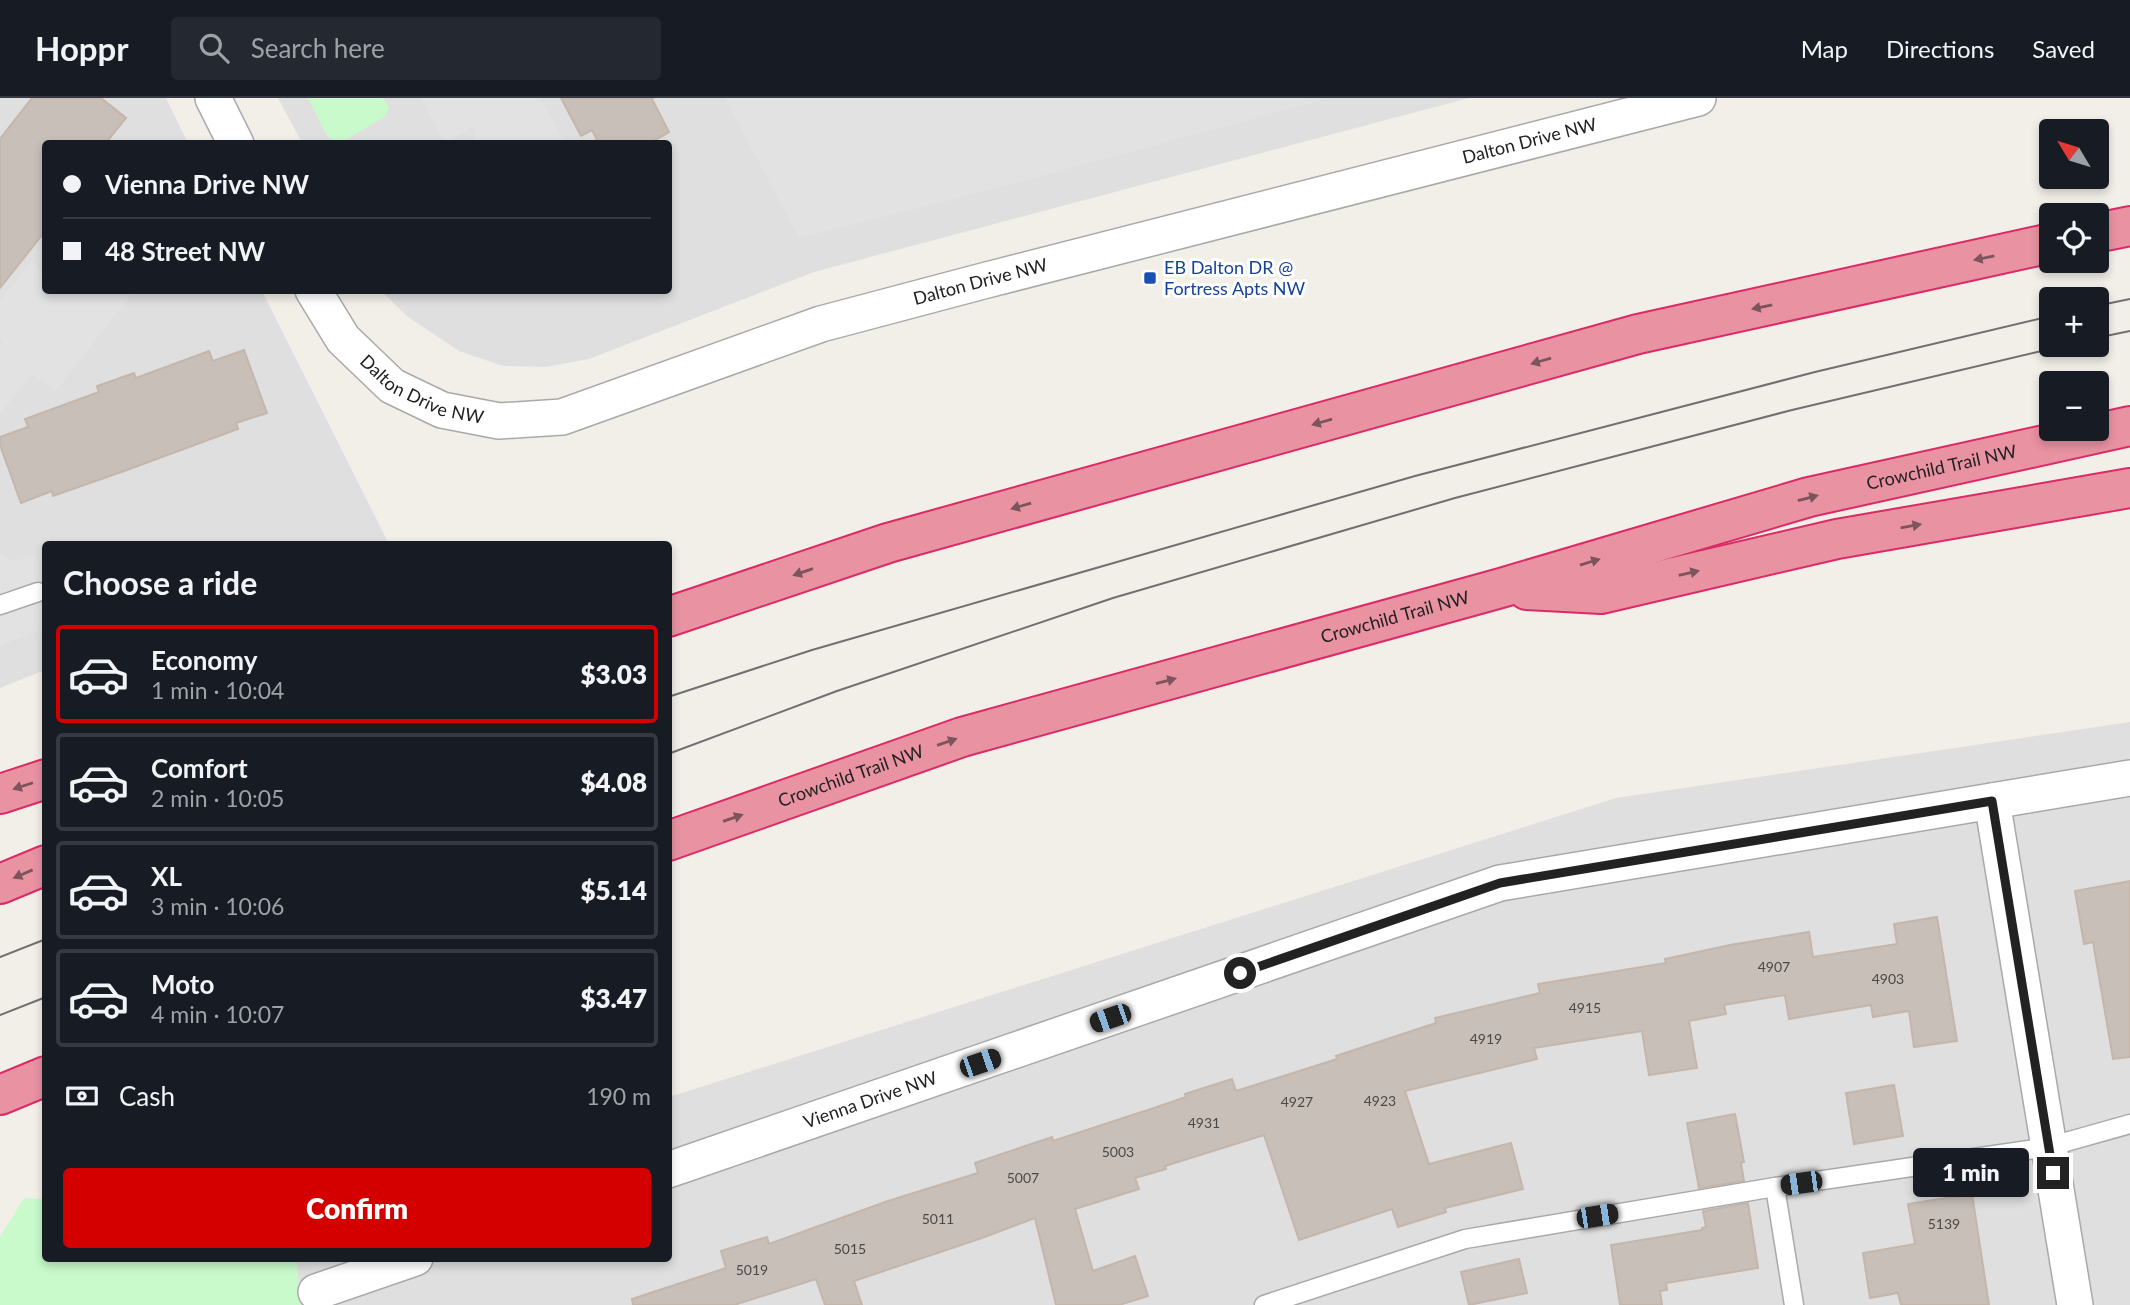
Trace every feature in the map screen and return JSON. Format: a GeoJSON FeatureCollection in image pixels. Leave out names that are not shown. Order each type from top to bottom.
{"type":"FeatureCollection","features":[{"type":"Feature","properties":{"kind":"highway"},"geometry":{"type":"LineString","coordinates":[[2109,230],[2130,226]]}},
{"type":"Feature","properties":{"kind":"highway"},"geometry":{"type":"LineString","coordinates":[[672,616],[888,543],[1638,334],[2039,246]]}},
{"type":"Feature","properties":{"kind":"highway","name":"Crowchild Trail NW"},"geometry":{"type":"LineString","coordinates":[[672,840],[962,737],[1501,588],[1810,497],[2130,426]]}},
{"type":"Feature","properties":{"kind":"highway"},"geometry":{"type":"LineString","coordinates":[[1501,588],[1601,594],[1837,539],[2130,488]]}},
{"type":"Feature","properties":{"kind":"highway"},"geometry":{"type":"LineString","coordinates":[[0,794],[42,780]]}},
{"type":"Feature","properties":{"kind":"highway"},"geometry":{"type":"LineString","coordinates":[[0,884],[42,867]]}},
{"type":"Feature","properties":{"kind":"highway"},"geometry":{"type":"LineString","coordinates":[[0,1095],[42,1078]]}},
{"type":"Feature","properties":{"kind":"street"},"geometry":{"type":"LineString","coordinates":[[213,98],[234,140]]}},
{"type":"Feature","properties":{"kind":"street","name":"Dalton Drive NW"},"geometry":{"type":"LineString","coordinates":[[315,294],[342,339],[392,387],[442,410],[499,421],[562,417],[821,324],[1698,98]]}},
{"type":"Feature","properties":{"kind":"street","name":"Vienna Drive NW"},"geometry":{"type":"LineString","coordinates":[[672,1169],[1500,883],[2130,778]]}},
{"type":"Feature","properties":{"kind":"street"},"geometry":{"type":"LineString","coordinates":[[1992,801],[2075,1305]]}},
{"type":"Feature","properties":{"kind":"street"},"geometry":{"type":"LineString","coordinates":[[317,1299],[405,1262]]}},
{"type":"Feature","properties":{"kind":"lane"},"geometry":{"type":"LineString","coordinates":[[0,605],[37,592]]}},
{"type":"Feature","properties":{"kind":"lane"},"geometry":{"type":"LineString","coordinates":[[1264,1305],[1465,1239],[1775,1187],[2048,1147],[2130,1124]]}},
{"type":"Feature","properties":{"kind":"lane"},"geometry":{"type":"LineString","coordinates":[[1775,1187],[1794,1305]]}},
{"type":"Feature","properties":{"kind":"shaded area"},"geometry":{"type":"Polygon","coordinates":[[[0,98],[166,98],[187,140],[42,140],[42,294],[264,294],[387,541],[42,541],[42,671],[0,688],[0,98]]]}},
{"type":"Feature","properties":{"kind":"shaded area"},"geometry":{"type":"Polygon","coordinates":[[[278,98],[1469,98],[814,272],[589,359],[546,367],[503,366],[459,351],[408,317],[384,294],[672,294],[672,140],[300,140],[278,98]]]}},
{"type":"Feature","properties":{"kind":"shaded area"},"geometry":{"type":"Polygon","coordinates":[[[421,98],[541,98],[563,140],[474,140],[476,126],[450,140],[443,140],[421,98]]]}},
{"type":"Feature","properties":{"kind":"shaded area"},"geometry":{"type":"Polygon","coordinates":[[[725,98],[1327,99],[944,202],[799,238],[725,98]]]}},
{"type":"Feature","properties":{"kind":"shaded area"},"geometry":{"type":"Polygon","coordinates":[[[31,262],[42,271],[42,294],[132,294],[56,391],[32,375],[0,414],[0,300],[31,262]]]}},
{"type":"Feature","properties":{"kind":"shaded area"},"geometry":{"type":"Polygon","coordinates":[[[0,553],[13,561],[42,553],[42,629],[0,646],[0,553]]]}},
{"type":"Feature","properties":{"kind":"shaded area"},"geometry":{"type":"Polygon","coordinates":[[[2130,722],[2130,1305],[301,1305],[296,1262],[672,1262],[672,1096],[1616,798],[2130,722]]]}},
{"type":"Feature","properties":{"kind":"green space"},"geometry":{"type":"Polygon","coordinates":[[[308,98],[383,98],[389,107],[385,117],[345,140],[328,137],[308,98]]]}},
{"type":"Feature","properties":{"kind":"green space"},"geometry":{"type":"Polygon","coordinates":[[[24,1198],[42,1199],[42,1262],[296,1262],[301,1305],[0,1305],[0,1237],[24,1198]]]}},
{"type":"Feature","properties":{"kind":"building"},"geometry":{"type":"Polygon","coordinates":[[[32,98],[101,98],[126,118],[108,140],[42,140],[42,235],[0,288],[0,139],[32,98]]]}},
{"type":"Feature","properties":{"kind":"building"},"geometry":{"type":"Polygon","coordinates":[[[561,98],[653,98],[669,132],[655,140],[597,140],[592,130],[581,136],[561,98]]]}},
{"type":"Feature","properties":{"kind":"building"},"geometry":{"type":"Polygon","coordinates":[[[244,350],[267,413],[236,423],[238,429],[127,470],[53,496],[52,491],[21,503],[0,445],[0,437],[28,427],[25,419],[99,392],[97,386],[134,373],[136,378],[209,351],[213,361],[244,350]]]}},
{"type":"Feature","properties":{"kind":"building"},"geometry":{"type":"Polygon","coordinates":[[[2130,881],[2130,1057],[2113,1059],[2093,942],[2084,944],[2075,891],[2130,881]]]}},
{"type":"Feature","properties":{"kind":"building"},"geometry":{"type":"Polygon","coordinates":[[[1937,917],[1957,1041],[1914,1047],[1909,1011],[1873,1017],[1871,1005],[1789,1019],[1785,995],[1724,1005],[1726,1014],[1689,1021],[1697,1068],[1649,1075],[1642,1031],[1534,1048],[1537,1059],[1405,1091],[1429,1164],[1511,1143],[1523,1189],[1445,1208],[1446,1212],[1398,1227],[1392,1209],[1299,1240],[1264,1135],[1165,1166],[1166,1169],[1135,1178],[1139,1189],[1075,1209],[1093,1271],[1135,1256],[1148,1296],[1119,1305],[1056,1305],[1035,1218],[854,1281],[862,1305],[825,1305],[816,1279],[734,1305],[633,1305],[632,1299],[726,1268],[721,1251],[767,1237],[769,1244],[888,1201],[978,1173],[975,1163],[1052,1137],[1053,1141],[1232,1079],[1236,1091],[1337,1059],[1336,1056],[1436,1023],[1435,1018],[1540,993],[1538,984],[1666,963],[1665,959],[1809,932],[1813,957],[1897,944],[1894,924],[1937,917]]]}},
{"type":"Feature","properties":{"kind":"building"},"geometry":{"type":"Polygon","coordinates":[[[1894,1085],[1903,1136],[1854,1144],[1846,1093],[1894,1085]]]}},
{"type":"Feature","properties":{"kind":"building"},"geometry":{"type":"Polygon","coordinates":[[[1735,1114],[1744,1162],[1741,1163],[1744,1181],[1699,1188],[1687,1123],[1735,1114]]]}},
{"type":"Feature","properties":{"kind":"building"},"geometry":{"type":"Polygon","coordinates":[[[1972,1194],[1989,1305],[1901,1305],[1898,1293],[1870,1298],[1863,1253],[1915,1244],[1908,1204],[1972,1194]]]}},
{"type":"Feature","properties":{"kind":"building"},"geometry":{"type":"Polygon","coordinates":[[[1748,1203],[1758,1268],[1666,1283],[1667,1290],[1660,1291],[1662,1305],[1620,1305],[1611,1245],[1702,1230],[1706,1227],[1703,1211],[1748,1203]]]}},
{"type":"Feature","properties":{"kind":"building"},"geometry":{"type":"Polygon","coordinates":[[[1519,1259],[1527,1293],[1469,1305],[1461,1272],[1519,1259]]]}},
{"type":"Feature","properties":{"kind":"tram line"},"geometry":{"type":"LineString","coordinates":[[2109,303],[2130,299]]}},
{"type":"Feature","properties":{"kind":"tram line"},"geometry":{"type":"LineString","coordinates":[[672,696],[812,650],[1415,476],[1815,372],[2039,319]]}},
{"type":"Feature","properties":{"kind":"tram line"},"geometry":{"type":"LineString","coordinates":[[2109,335],[2130,331]]}},
{"type":"Feature","properties":{"kind":"tram line"},"geometry":{"type":"LineString","coordinates":[[672,753],[837,691],[1113,598],[1455,498],[1792,410],[2039,352]]}},
{"type":"Feature","properties":{"kind":"tram line"},"geometry":{"type":"LineString","coordinates":[[0,957],[42,941]]}},
{"type":"Feature","properties":{"kind":"tram line"},"geometry":{"type":"LineString","coordinates":[[0,1015],[42,999]]}},
{"type":"Feature","properties":{"kind":"place","name":"EB Dalton DR @ Fortress Apts NW"},"geometry":{"type":"Point","coordinates":[1150,278]}},
{"type":"Feature","properties":{"kind":"route"},"geometry":{"type":"LineString","coordinates":[[1240,973],[1500,883],[1992,801],[2053,1173]]}}]}
